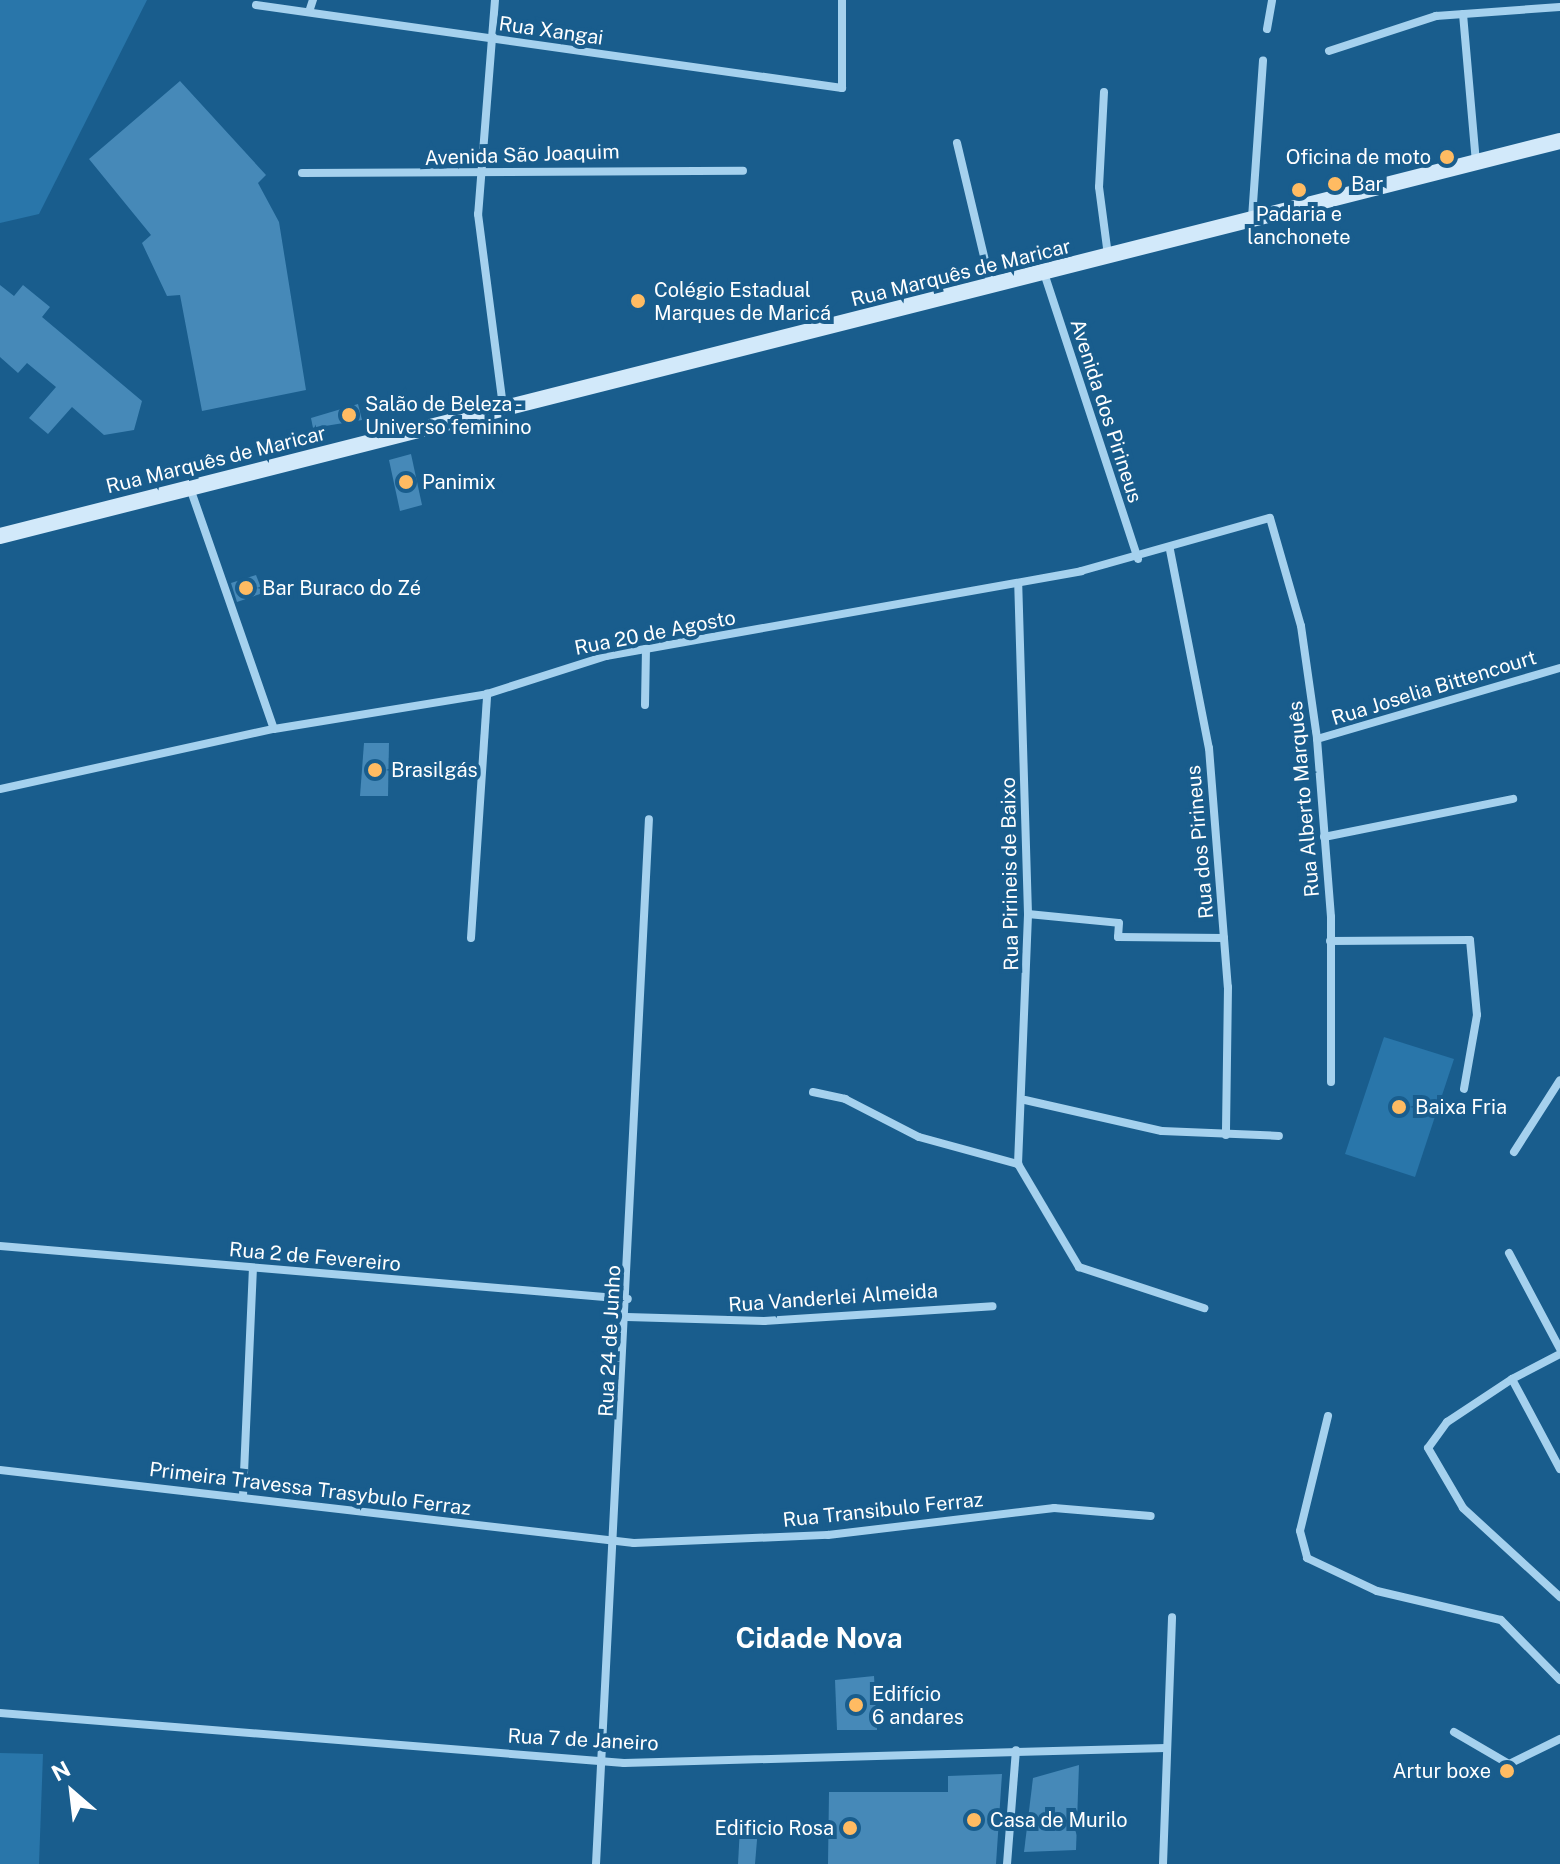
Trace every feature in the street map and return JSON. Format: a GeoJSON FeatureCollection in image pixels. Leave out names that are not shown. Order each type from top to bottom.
{"type":"FeatureCollection","features":[{"type":"Feature","properties":{"kind":"main road","name":"Rua Marquês de Maricar"},"geometry":{"type":"LineString","coordinates":[[0,536],[1560,141]]}},
{"type":"Feature","properties":{"kind":"street"},"geometry":{"type":"LineString","coordinates":[[309,12],[313,0]]}},
{"type":"Feature","properties":{"kind":"street"},"geometry":{"type":"LineString","coordinates":[[495,0],[478,175],[488,325],[503,407]]}},
{"type":"Feature","properties":{"kind":"street","name":"Rua Xangai"},"geometry":{"type":"LineString","coordinates":[[256,5],[842,88],[842,0]]}},
{"type":"Feature","properties":{"kind":"street"},"geometry":{"type":"LineString","coordinates":[[1267,29],[1272,0]]}},
{"type":"Feature","properties":{"kind":"street"},"geometry":{"type":"LineString","coordinates":[[1329,51],[1414,21],[1560,7]]}},
{"type":"Feature","properties":{"kind":"street"},"geometry":{"type":"LineString","coordinates":[[1463,14],[1476,164]]}},
{"type":"Feature","properties":{"kind":"street"},"geometry":{"type":"LineString","coordinates":[[1252,219],[1263,60]]}},
{"type":"Feature","properties":{"kind":"street"},"geometry":{"type":"LineString","coordinates":[[1104,92],[1099,187],[1108,256]]}},
{"type":"Feature","properties":{"kind":"street"},"geometry":{"type":"LineString","coordinates":[[957,143],[991,286]]}},
{"type":"Feature","properties":{"kind":"street","name":"Avenida São Joaquim"},"geometry":{"type":"LineString","coordinates":[[302,173],[478,175],[556,167],[743,171]]}},
{"type":"Feature","properties":{"kind":"street","name":"Avenida dos Pirineus"},"geometry":{"type":"LineString","coordinates":[[1044,273],[1138,559]]}},
{"type":"Feature","properties":{"kind":"street"},"geometry":{"type":"LineString","coordinates":[[190,487],[274,729]]}},
{"type":"Feature","properties":{"kind":"street","name":"Rua 20 de Agosto"},"geometry":{"type":"LineString","coordinates":[[0,789],[274,729],[487,694],[646,649],[1138,559],[1270,518]]}},
{"type":"Feature","properties":{"kind":"street","name":"Rua Alberto Marquês"},"geometry":{"type":"LineString","coordinates":[[1270,518],[1301,626],[1317,739],[1330,941],[1331,1082]]}},
{"type":"Feature","properties":{"kind":"street","name":"Rua dos Pirineus"},"geometry":{"type":"LineString","coordinates":[[1170,550],[1202,697],[1224,938],[1226,1135]]}},
{"type":"Feature","properties":{"kind":"street","name":"Rua Pirineis de Baixo"},"geometry":{"type":"LineString","coordinates":[[1018,583],[1028,914],[1025,1100],[1018,1164]]}},
{"type":"Feature","properties":{"kind":"street"},"geometry":{"type":"LineString","coordinates":[[645,705],[646,649]]}},
{"type":"Feature","properties":{"kind":"street","name":"Rua Joselia Bittencourt"},"geometry":{"type":"LineString","coordinates":[[1317,739],[1560,668]]}},
{"type":"Feature","properties":{"kind":"street"},"geometry":{"type":"LineString","coordinates":[[471,938],[487,694]]}},
{"type":"Feature","properties":{"kind":"street"},"geometry":{"type":"LineString","coordinates":[[1324,837],[1513,799]]}},
{"type":"Feature","properties":{"kind":"street","name":"Rua 24 de Junho"},"geometry":{"type":"LineString","coordinates":[[596,1864],[616,1540],[649,819]]}},
{"type":"Feature","properties":{"kind":"street"},"geometry":{"type":"LineString","coordinates":[[1028,914],[1119,923],[1118,937],[1224,938]]}},
{"type":"Feature","properties":{"kind":"street"},"geometry":{"type":"LineString","coordinates":[[1330,941],[1470,940],[1477,1015],[1464,1089]]}},
{"type":"Feature","properties":{"kind":"street"},"geometry":{"type":"LineString","coordinates":[[1514,1152],[1560,1080]]}},
{"type":"Feature","properties":{"kind":"street"},"geometry":{"type":"LineString","coordinates":[[813,1092],[845,1099],[929,1141],[1018,1164],[1079,1267],[1204,1308]]}},
{"type":"Feature","properties":{"kind":"street"},"geometry":{"type":"LineString","coordinates":[[1025,1100],[1132,1126],[1226,1135],[1279,1136]]}},
{"type":"Feature","properties":{"kind":"street","name":"Rua 2 de Fevereiro"},"geometry":{"type":"LineString","coordinates":[[0,1246],[628,1299]]}},
{"type":"Feature","properties":{"kind":"street"},"geometry":{"type":"LineString","coordinates":[[1509,1253],[1560,1352],[1447,1422],[1428,1448],[1463,1508],[1560,1597]]}},
{"type":"Feature","properties":{"kind":"street"},"geometry":{"type":"LineString","coordinates":[[243,1496],[253,1268]]}},
{"type":"Feature","properties":{"kind":"street","name":"Rua Vanderlei Almeida"},"geometry":{"type":"LineString","coordinates":[[627,1317],[764,1321],[993,1306]]}},
{"type":"Feature","properties":{"kind":"street"},"geometry":{"type":"LineString","coordinates":[[1512,1379],[1560,1469]]}},
{"type":"Feature","properties":{"kind":"street"},"geometry":{"type":"LineString","coordinates":[[1328,1416],[1300,1531],[1307,1558],[1377,1591],[1501,1620],[1560,1680]]}},
{"type":"Feature","properties":{"kind":"street","name":"Primeira Travessa Trasybulo Ferraz"},"geometry":{"type":"LineString","coordinates":[[0,1470],[616,1540]]}},
{"type":"Feature","properties":{"kind":"street","name":"Rua Transibulo Ferraz"},"geometry":{"type":"LineString","coordinates":[[616,1540],[828,1535],[1054,1508],[1151,1516]]}},
{"type":"Feature","properties":{"kind":"street"},"geometry":{"type":"LineString","coordinates":[[1163,1864],[1172,1617]]}},
{"type":"Feature","properties":{"kind":"street","name":"Rua 7 de Janeiro"},"geometry":{"type":"LineString","coordinates":[[0,1713],[600,1761],[1166,1748]]}},
{"type":"Feature","properties":{"kind":"street"},"geometry":{"type":"LineString","coordinates":[[1454,1732],[1509,1764],[1560,1739]]}},
{"type":"Feature","properties":{"kind":"street"},"geometry":{"type":"LineString","coordinates":[[1007,1864],[1016,1750]]}},
{"type":"Feature","properties":{"kind":"shaded area"},"geometry":{"type":"Polygon","coordinates":[[[0,0],[147,0],[39,214],[0,223],[0,0]]]}},
{"type":"Feature","properties":{"kind":"shaded area","name":"Baixa Fria"},"geometry":{"type":"Polygon","coordinates":[[[1384,1037],[1454,1059],[1415,1177],[1345,1154],[1384,1037]]]}},
{"type":"Feature","properties":{"kind":"shaded area"},"geometry":{"type":"Polygon","coordinates":[[[0,1753],[43,1754],[39,1864],[0,1864],[0,1753]]]}},
{"type":"Feature","properties":{"kind":"building"},"geometry":{"type":"Polygon","coordinates":[[[180,81],[266,175],[258,183],[279,222],[306,390],[202,411],[180,295],[167,296],[142,243],[151,235],[89,159],[180,81]]]}},
{"type":"Feature","properties":{"kind":"building"},"geometry":{"type":"Polygon","coordinates":[[[0,285],[14,296],[23,285],[50,307],[42,317],[142,401],[134,430],[104,435],[72,407],[48,434],[29,418],[56,387],[27,363],[18,373],[0,357],[0,285]]]}},
{"type":"Feature","properties":{"kind":"building"},"geometry":{"type":"Polygon","coordinates":[[[358,404],[362,420],[313,428],[311,418],[358,404]]]}},
{"type":"Feature","properties":{"kind":"building","name":"Panimix"},"geometry":{"type":"Polygon","coordinates":[[[411,454],[422,505],[400,511],[389,460],[411,454]]]}},
{"type":"Feature","properties":{"kind":"building","name":"Bar Buraco do Zé"},"geometry":{"type":"Polygon","coordinates":[[[256,575],[263,593],[237,602],[231,583],[256,575]]]}},
{"type":"Feature","properties":{"kind":"building","name":"Brasilgás"},"geometry":{"type":"Polygon","coordinates":[[[364,743],[389,743],[388,796],[360,796],[364,743]]]}},
{"type":"Feature","properties":{"kind":"building","name":"Edifício 6 andares"},"geometry":{"type":"Polygon","coordinates":[[[874,1676],[877,1730],[837,1730],[835,1680],[874,1676]]]}},
{"type":"Feature","properties":{"kind":"building"},"geometry":{"type":"Polygon","coordinates":[[[1079,1765],[1076,1850],[1024,1852],[1033,1778],[1079,1765]]]}},
{"type":"Feature","properties":{"kind":"building"},"geometry":{"type":"Polygon","coordinates":[[[1002,1774],[996,1864],[828,1864],[829,1792],[948,1792],[948,1776],[1002,1774]]]}},
{"type":"Feature","properties":{"kind":"building"},"geometry":{"type":"Polygon","coordinates":[[[740,1827],[758,1828],[755,1864],[738,1864],[740,1827]]]}},
{"type":"Feature","properties":{"kind":"place","name":"Oficina de moto"},"geometry":{"type":"Point","coordinates":[1447,157]}},
{"type":"Feature","properties":{"kind":"place","name":"Bar"},"geometry":{"type":"Point","coordinates":[1335,184]}},
{"type":"Feature","properties":{"kind":"place","name":"Padaria e lanchonete"},"geometry":{"type":"Point","coordinates":[1299,190]}},
{"type":"Feature","properties":{"kind":"place","name":"Colégio Estadual Marques de Maricá"},"geometry":{"type":"Point","coordinates":[638,301]}},
{"type":"Feature","properties":{"kind":"place","name":"Salão de Beleza - Universo feminino"},"geometry":{"type":"Point","coordinates":[349,415]}},
{"type":"Feature","properties":{"kind":"place","name":"Panimix"},"geometry":{"type":"Point","coordinates":[406,482]}},
{"type":"Feature","properties":{"kind":"place","name":"Bar Buraco do Zé"},"geometry":{"type":"Point","coordinates":[246,588]}},
{"type":"Feature","properties":{"kind":"place","name":"Brasilgás"},"geometry":{"type":"Point","coordinates":[375,770]}},
{"type":"Feature","properties":{"kind":"place","name":"Baixa Fria"},"geometry":{"type":"Point","coordinates":[1399,1107]}},
{"type":"Feature","properties":{"kind":"place","name":"Edifício 6 andares"},"geometry":{"type":"Point","coordinates":[856,1705]}},
{"type":"Feature","properties":{"kind":"place","name":"Artur boxe"},"geometry":{"type":"Point","coordinates":[1507,1771]}},
{"type":"Feature","properties":{"kind":"place","name":"Casa de Murilo"},"geometry":{"type":"Point","coordinates":[974,1820]}},
{"type":"Feature","properties":{"kind":"place","name":"Edificio Rosa"},"geometry":{"type":"Point","coordinates":[850,1828]}},
{"type":"Feature","properties":{"kind":"district","name":"Cidade Nova"},"geometry":{"type":"Point","coordinates":[819,1638]}}]}
